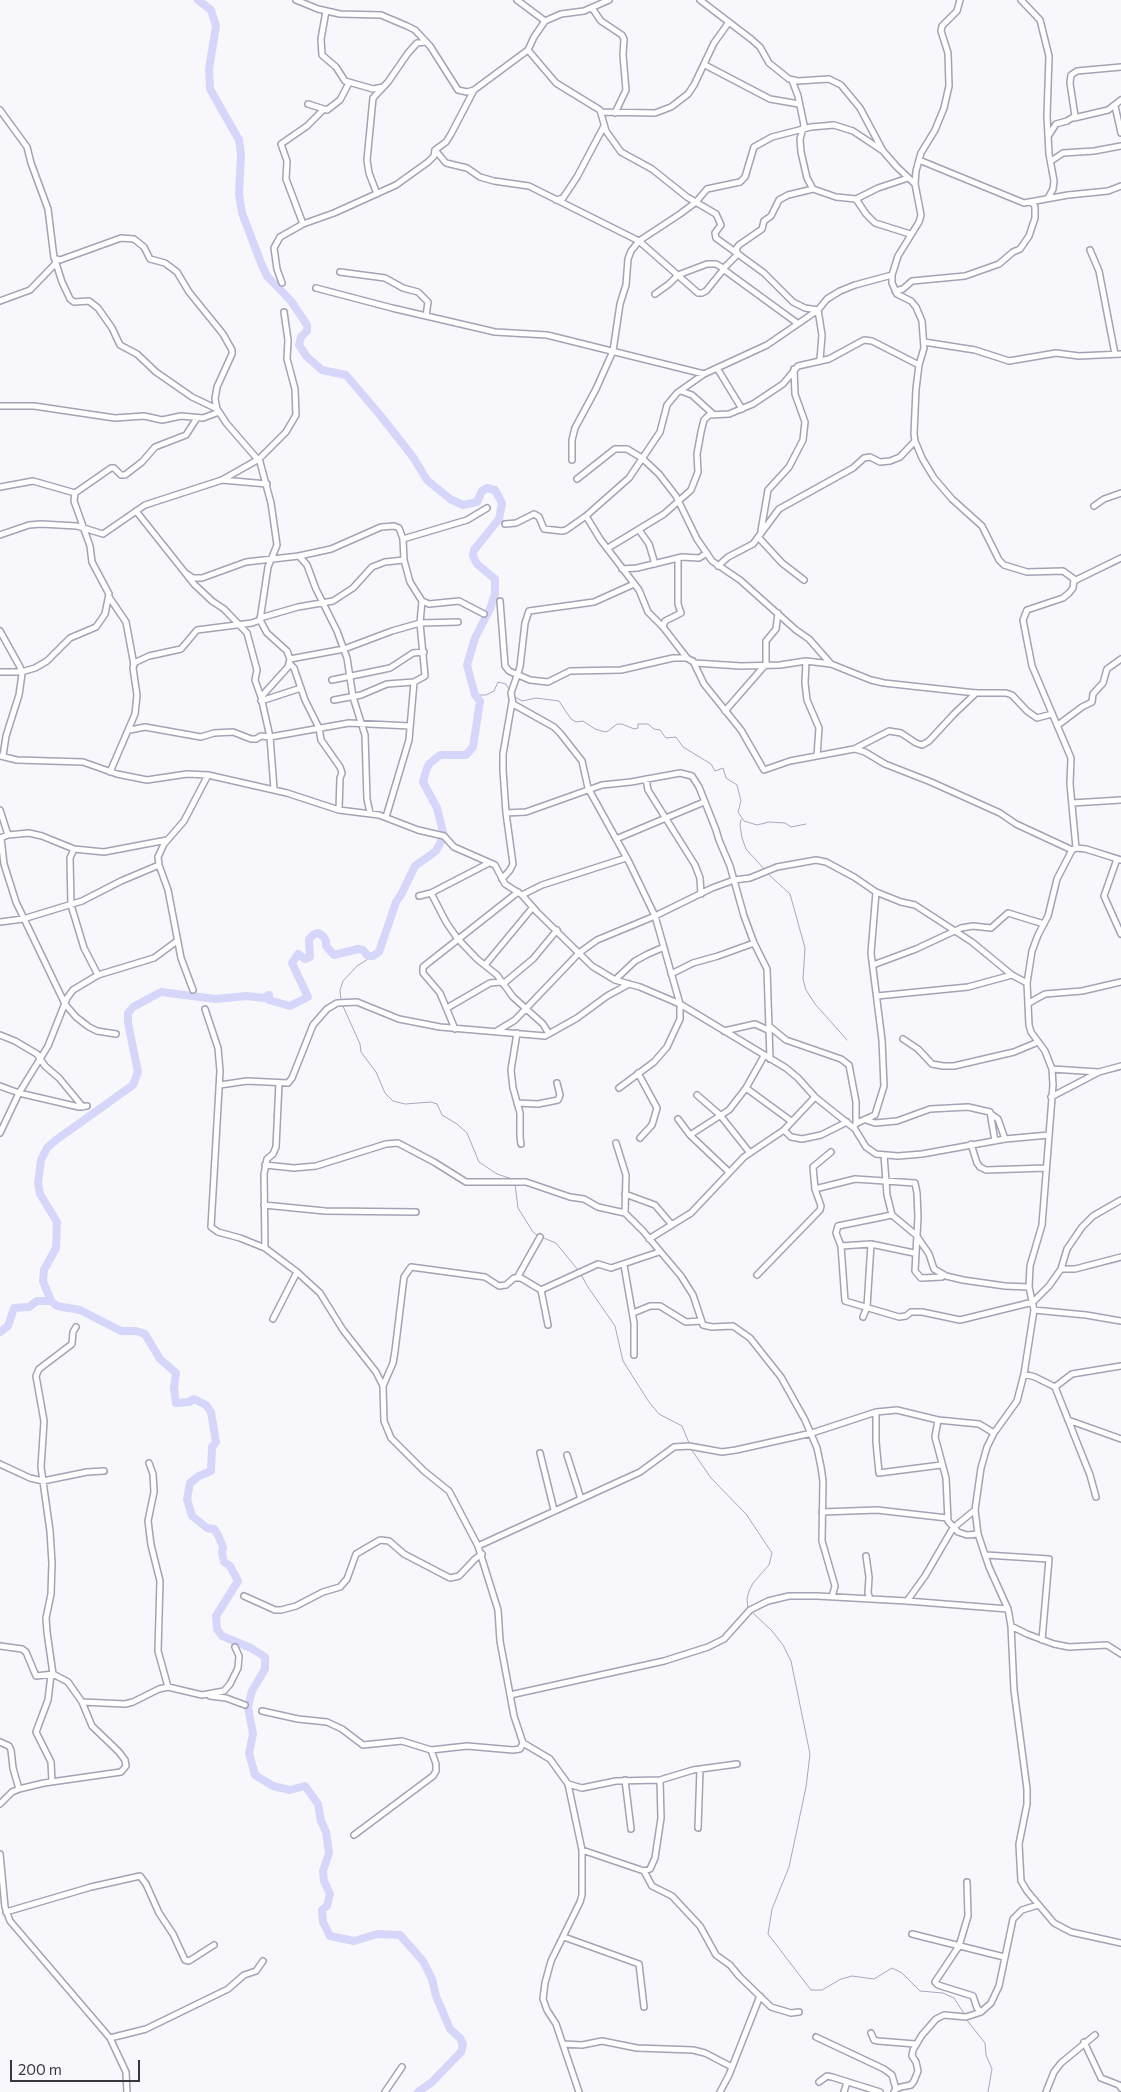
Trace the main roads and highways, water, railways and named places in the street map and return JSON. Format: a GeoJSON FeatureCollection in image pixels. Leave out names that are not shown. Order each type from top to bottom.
{"type":"FeatureCollection","features":[{"type":"Feature","properties":{"kind":"waterway"},"geometry":{"type":"LineString","coordinates":[[198,0],[211,10],[216,26],[209,69],[210,89],[239,140],[241,154],[239,194],[242,213],[267,276],[291,301],[307,325],[307,331],[301,337],[299,345],[307,357],[322,370],[346,375],[413,457],[427,480],[450,499],[463,505],[477,502],[482,491],[487,488],[495,490],[502,503],[499,519],[474,550],[473,556],[477,564],[495,579],[495,594],[490,609],[475,638],[467,665],[475,695],[480,701],[473,747],[466,755],[440,755],[429,764],[423,782],[437,808],[444,836],[436,851],[415,866],[396,902],[379,952],[373,956],[368,956],[363,950],[358,949],[334,955],[326,946],[323,936],[318,933],[313,935],[309,939],[310,957],[305,959],[298,954],[292,963],[308,997],[290,1006],[269,1000],[269,995],[264,998],[247,996],[215,999],[161,992],[133,1007],[128,1013],[128,1023],[138,1072],[133,1085],[56,1140],[47,1148],[41,1160],[38,1183],[40,1194],[57,1222],[56,1248],[44,1270],[43,1281],[51,1301],[57,1306],[80,1310],[121,1331],[136,1331],[145,1334],[160,1359],[176,1373],[174,1388],[176,1403],[189,1402],[194,1399],[206,1405],[211,1412],[216,1442],[212,1447],[211,1471],[199,1476],[190,1483],[187,1499],[192,1516],[207,1528],[214,1529],[218,1535],[223,1547],[224,1562],[230,1566],[238,1581],[216,1616],[217,1629],[222,1636],[251,1648],[265,1657],[265,1669],[252,1691],[248,1707],[253,1734],[249,1753],[255,1775],[273,1786],[290,1790],[305,1786],[318,1804],[321,1821],[326,1832],[329,1853],[323,1871],[324,1881],[330,1894],[327,1906],[322,1910],[323,1922],[330,1936],[354,1941],[377,1934],[400,1935],[423,1961],[432,1979],[436,1996],[450,2029],[460,2038],[463,2044],[461,2052],[432,2082],[418,2092]]}},
{"type":"Feature","properties":{"kind":"waterway"},"geometry":{"type":"LineString","coordinates":[[475,695],[486,695],[494,691],[498,682],[506,684],[510,691]]}},
{"type":"Feature","properties":{"kind":"waterway"},"geometry":{"type":"LineString","coordinates":[[513,696],[522,701],[536,698],[559,701],[571,719],[576,722],[583,721],[595,729],[605,732],[617,724],[634,729],[638,728],[638,724],[648,724],[654,729],[660,730],[666,738],[676,737],[683,747],[711,764],[715,771],[723,768],[726,778],[737,785],[741,801],[738,812],[744,821],[757,825],[769,822],[785,823],[791,827],[806,824]]}},
{"type":"Feature","properties":{"kind":"waterway"},"geometry":{"type":"LineString","coordinates":[[741,820],[742,838],[746,849],[765,870]]}},
{"type":"Feature","properties":{"kind":"waterway"},"geometry":{"type":"LineString","coordinates":[[767,873],[790,894],[805,948],[803,979],[806,990],[815,1004],[847,1040]]}},
{"type":"Feature","properties":{"kind":"waterway"},"geometry":{"type":"LineString","coordinates":[[341,1000],[340,990],[343,981],[357,966],[373,956]]}},
{"type":"Feature","properties":{"kind":"waterway"},"geometry":{"type":"LineString","coordinates":[[342,1004],[360,1044],[361,1052],[376,1072],[385,1093],[393,1101],[405,1104],[431,1102],[437,1104],[442,1115],[467,1133],[479,1162],[497,1174],[512,1179]]}},
{"type":"Feature","properties":{"kind":"waterway"},"geometry":{"type":"LineString","coordinates":[[515,1184],[518,1208],[533,1232],[538,1236]]}},
{"type":"Feature","properties":{"kind":"waterway"},"geometry":{"type":"LineString","coordinates":[[541,1237],[556,1243],[578,1270]]}},
{"type":"Feature","properties":{"kind":"waterway"},"geometry":{"type":"LineString","coordinates":[[580,1273],[615,1326],[623,1361],[649,1402],[659,1414],[682,1426],[689,1443]]}},
{"type":"Feature","properties":{"kind":"waterway"},"geometry":{"type":"LineString","coordinates":[[0,1332],[8,1326],[14,1308],[29,1307],[37,1301],[51,1301]]}},
{"type":"Feature","properties":{"kind":"waterway"},"geometry":{"type":"LineString","coordinates":[[691,1449],[711,1478],[746,1514],[772,1553],[769,1565],[753,1583],[749,1591],[747,1599],[748,1608]]}},
{"type":"Feature","properties":{"kind":"waterway"},"geometry":{"type":"LineString","coordinates":[[751,1611],[772,1631],[783,1645],[791,1661],[810,1754],[806,1787],[789,1867],[772,1909],[768,1934],[811,1990],[822,1990],[841,1979],[852,1976],[874,1979],[892,1968],[902,1973],[920,1991],[943,1993],[954,1998],[965,2015]]}},
{"type":"Feature","properties":{"kind":"waterway"},"geometry":{"type":"LineString","coordinates":[[966,2019],[985,2043],[986,2055],[992,2069],[988,2092]]}}]}
